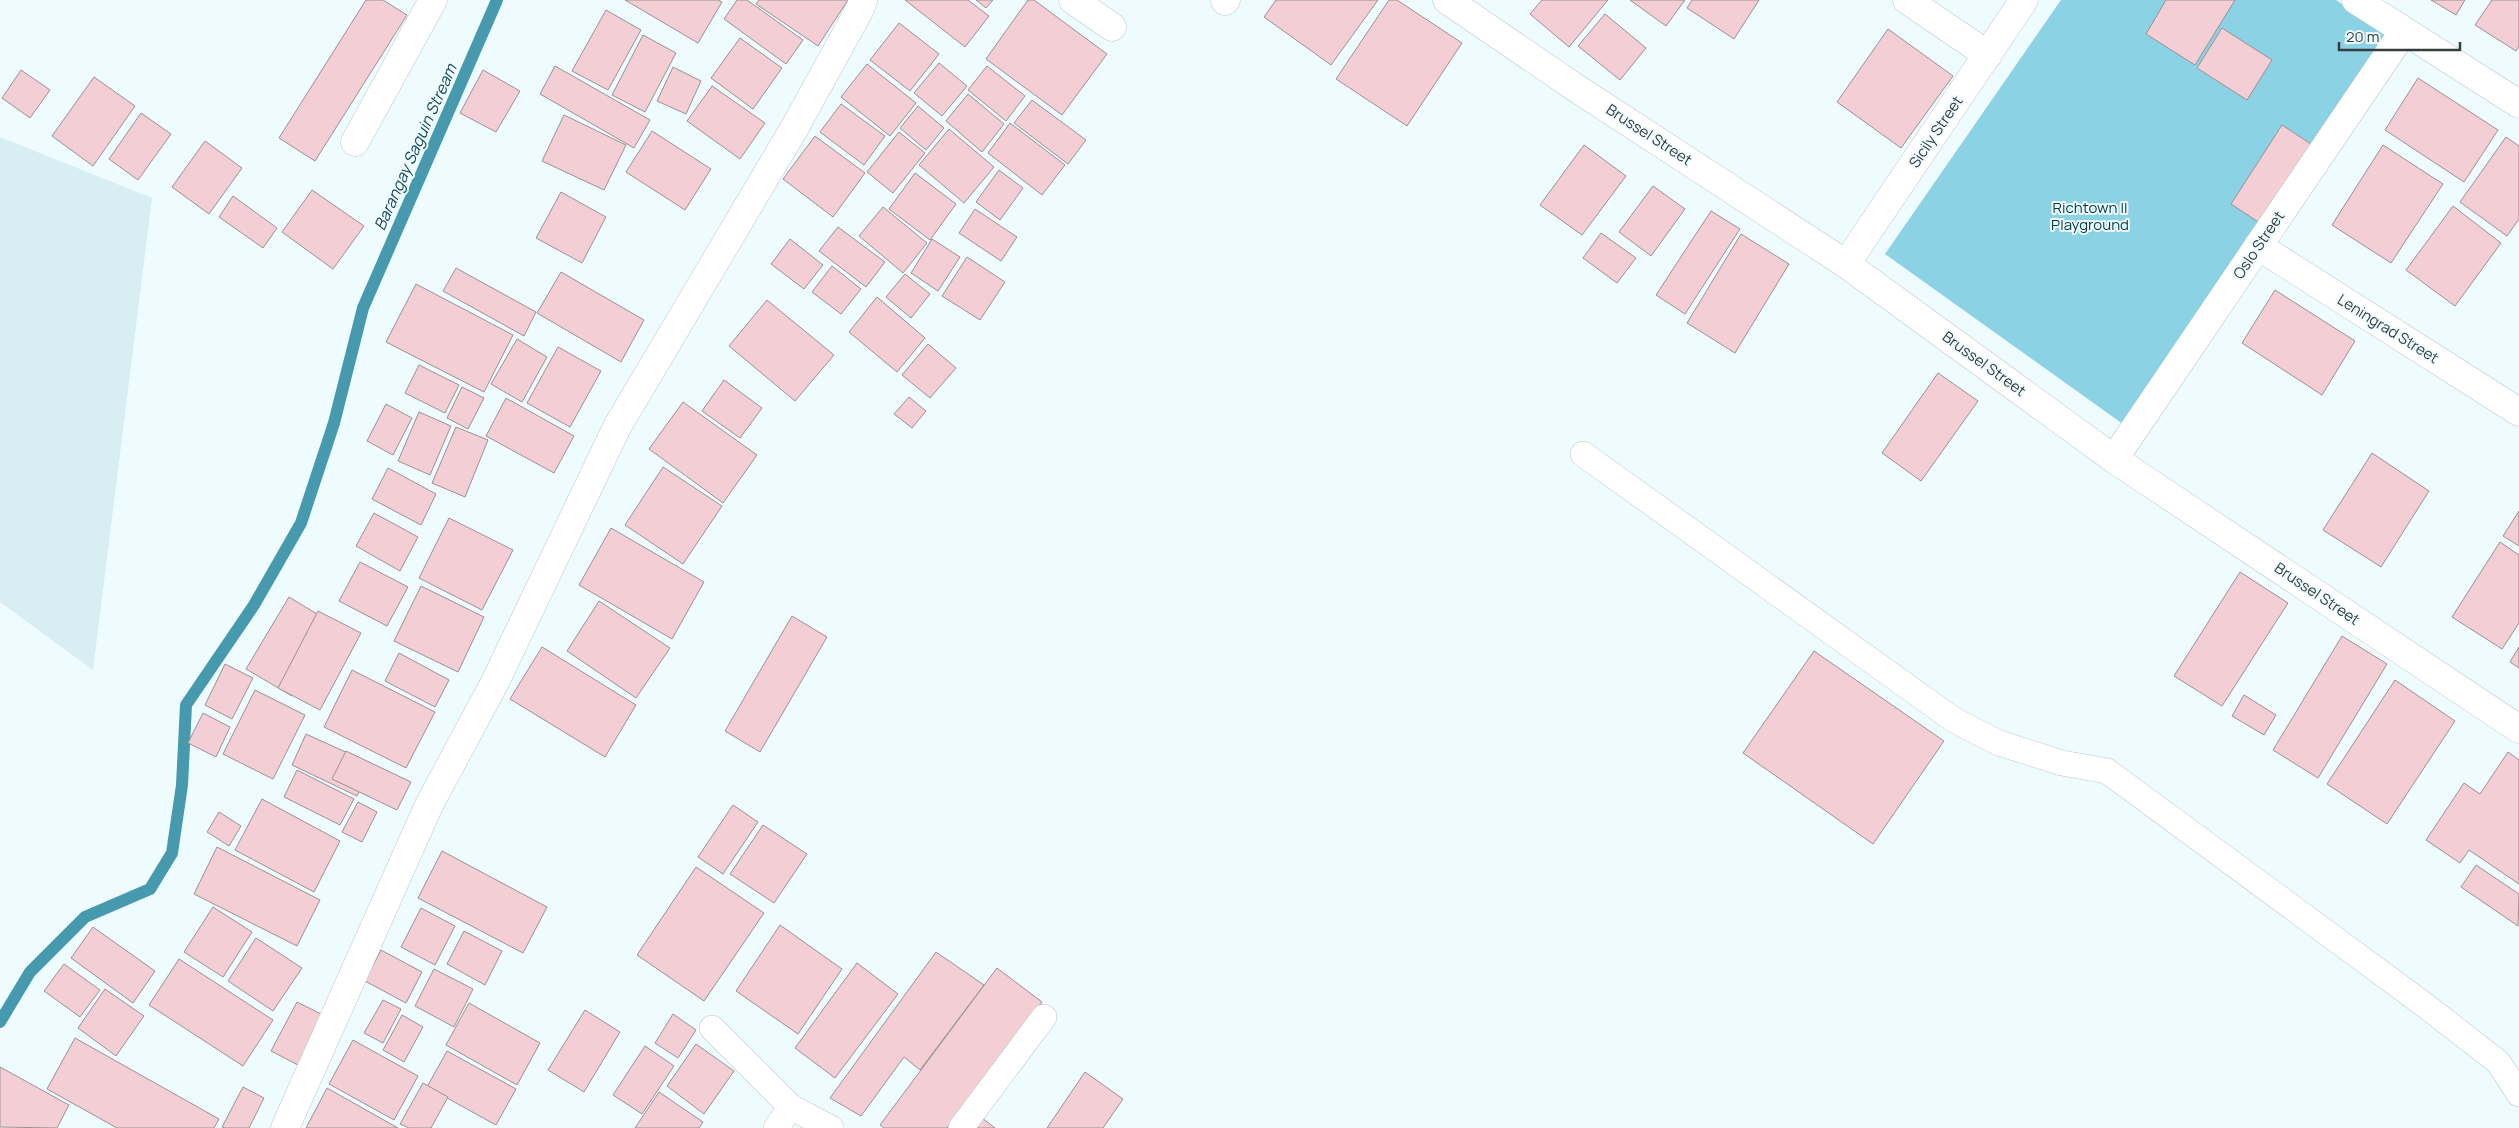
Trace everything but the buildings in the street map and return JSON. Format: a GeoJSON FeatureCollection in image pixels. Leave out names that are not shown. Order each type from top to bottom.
{"type":"FeatureCollection","features":[{"type":"Feature","properties":{"kind":"street"},"geometry":{"type":"LineString","coordinates":[[285,1128],[430,805],[496,682],[617,427],[795,127],[860,9],[863,0]]}},
{"type":"Feature","properties":{"kind":"street"},"geometry":{"type":"LineString","coordinates":[[1072,0],[1112,27]]}},
{"type":"Feature","properties":{"kind":"street","name":"Brussel Street"},"geometry":{"type":"LineString","coordinates":[[1447,0],[1576,88],[1846,264],[2114,459],[2519,729]]}},
{"type":"Feature","properties":{"kind":"street"},"geometry":{"type":"LineString","coordinates":[[1907,0],[1988,56]]}},
{"type":"Feature","properties":{"kind":"street","name":"Sicily Street"},"geometry":{"type":"LineString","coordinates":[[1846,264],[2024,0]]}},
{"type":"Feature","properties":{"kind":"street"},"geometry":{"type":"LineString","coordinates":[[2356,0],[2519,104]]}},
{"type":"Feature","properties":{"kind":"street"},"geometry":{"type":"LineString","coordinates":[[355,142],[423,5]]}},
{"type":"Feature","properties":{"kind":"street","name":"Oslo Street"},"geometry":{"type":"LineString","coordinates":[[2114,459],[2404,31]]}},
{"type":"Feature","properties":{"kind":"street","name":"Leningrad Street"},"geometry":{"type":"LineString","coordinates":[[2258,246],[2519,412]]}},
{"type":"Feature","properties":{"kind":"lane"},"geometry":{"type":"LineString","coordinates":[[1582,454],[1954,720],[1999,743],[2062,763],[2107,771],[2426,1006],[2498,1062],[2519,1094]]}},
{"type":"Feature","properties":{"kind":"lane"},"geometry":{"type":"LineString","coordinates":[[961,1128],[1044,1017]]}},
{"type":"Feature","properties":{"kind":"lane"},"geometry":{"type":"LineString","coordinates":[[712,1028],[791,1107],[831,1128]]}},
{"type":"Feature","properties":{"kind":"lane"},"geometry":{"type":"LineString","coordinates":[[776,1128],[791,1107]]}},
{"type":"Feature","properties":{"kind":"shaded area"},"geometry":{"type":"Polygon","coordinates":[[[0,137],[152,198],[93,670],[0,602],[0,137]]]}},
{"type":"Feature","properties":{"kind":"green space","name":"Richtown II Playground"},"geometry":{"type":"Polygon","coordinates":[[[2061,0],[2336,0],[2389,35],[2127,427],[1885,254],[2061,0]]]}},
{"type":"Feature","properties":{"kind":"waterway","name":"Barangay Saguin Stream"},"geometry":{"type":"LineString","coordinates":[[0,1022],[30,972],[85,917],[150,889],[172,853],[182,785],[186,705],[254,605],[301,523],[334,423],[363,308],[497,0]]}}]}
